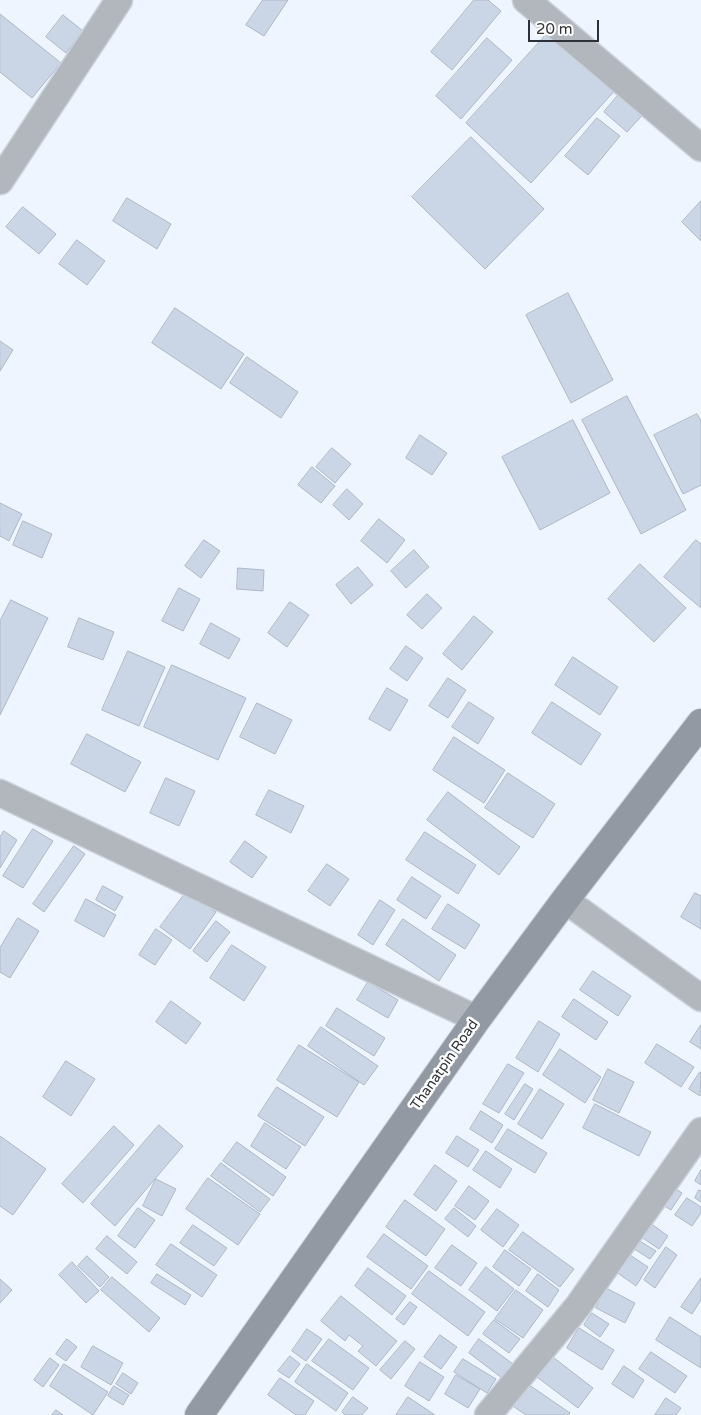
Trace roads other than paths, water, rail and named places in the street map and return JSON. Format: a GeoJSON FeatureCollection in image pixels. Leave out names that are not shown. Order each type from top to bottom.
{"type":"FeatureCollection","features":[{"type":"Feature","properties":{"kind":"main road","name":"Thanatpin Road"},"geometry":{"type":"LineString","coordinates":[[199,1415],[477,1019],[565,900],[701,723]]}},
{"type":"Feature","properties":{"kind":"street"},"geometry":{"type":"LineString","coordinates":[[0,181],[119,0]]}},
{"type":"Feature","properties":{"kind":"street"},"geometry":{"type":"LineString","coordinates":[[526,0],[701,148]]}},
{"type":"Feature","properties":{"kind":"street"},"geometry":{"type":"LineString","coordinates":[[0,793],[477,1019]]}},
{"type":"Feature","properties":{"kind":"street"},"geometry":{"type":"LineString","coordinates":[[565,900],[701,998]]}},
{"type":"Feature","properties":{"kind":"street"},"geometry":{"type":"LineString","coordinates":[[488,1415],[578,1306],[701,1131]]}}]}
